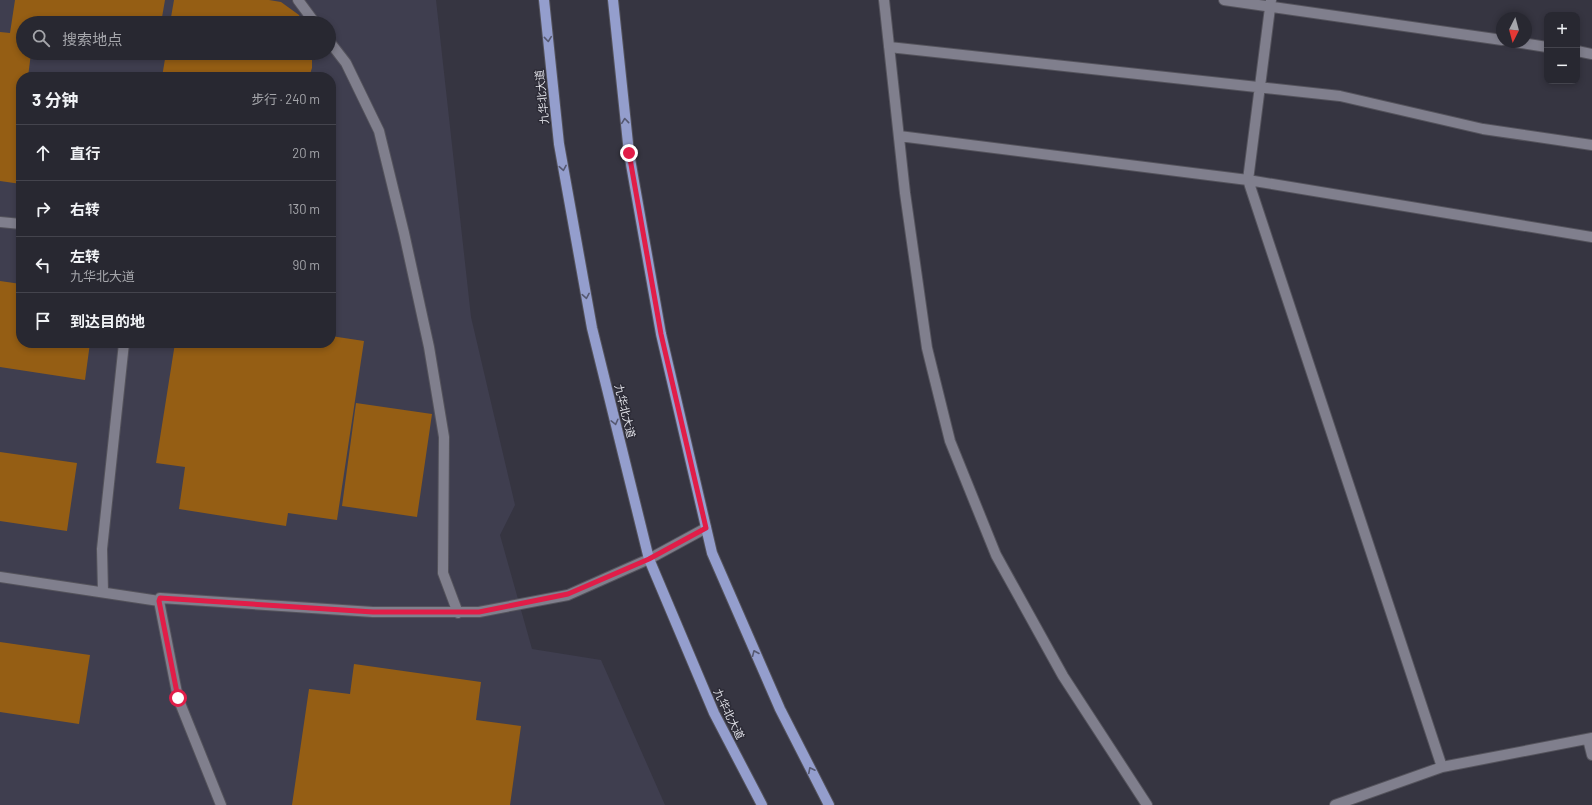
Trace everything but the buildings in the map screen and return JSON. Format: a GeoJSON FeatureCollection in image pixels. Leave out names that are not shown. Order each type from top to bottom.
{"type":"FeatureCollection","features":[{"type":"Feature","properties":{"kind":"main road","name":"九华北大道"},"geometry":{"type":"LineString","coordinates":[[544,0],[559,144],[592,328],[649,559],[714,713],[762,805]]}},
{"type":"Feature","properties":{"kind":"main road"},"geometry":{"type":"LineString","coordinates":[[613,0],[629,153],[661,334],[712,553],[780,709],[829,805]]}},
{"type":"Feature","properties":{"kind":"street"},"geometry":{"type":"LineString","coordinates":[[298,0],[310,16]]}},
{"type":"Feature","properties":{"kind":"street"},"geometry":{"type":"LineString","coordinates":[[884,0],[899,136],[927,348],[950,441],[996,554],[1062,676],[1147,805]]}},
{"type":"Feature","properties":{"kind":"street"},"geometry":{"type":"LineString","coordinates":[[1224,0],[1271,3],[1496,39]]}},
{"type":"Feature","properties":{"kind":"street"},"geometry":{"type":"LineString","coordinates":[[1271,3],[1248,180],[1442,767]]}},
{"type":"Feature","properties":{"kind":"street"},"geometry":{"type":"LineString","coordinates":[[1532,45],[1544,47]]}},
{"type":"Feature","properties":{"kind":"street"},"geometry":{"type":"LineString","coordinates":[[889,48],[1340,96],[1483,129],[1592,145]]}},
{"type":"Feature","properties":{"kind":"street"},"geometry":{"type":"LineString","coordinates":[[336,50],[346,63],[379,130],[404,233],[429,347],[444,437],[443,572],[458,613]]}},
{"type":"Feature","properties":{"kind":"street"},"geometry":{"type":"LineString","coordinates":[[1580,52],[1592,54]]}},
{"type":"Feature","properties":{"kind":"street"},"geometry":{"type":"LineString","coordinates":[[899,136],[1248,180],[1592,237]]}},
{"type":"Feature","properties":{"kind":"street"},"geometry":{"type":"LineString","coordinates":[[0,222],[16,224]]}},
{"type":"Feature","properties":{"kind":"street"},"geometry":{"type":"LineString","coordinates":[[103,592],[102,549],[123,348]]}},
{"type":"Feature","properties":{"kind":"street"},"geometry":{"type":"LineString","coordinates":[[0,577],[159,601],[160,598],[373,612],[479,612],[568,594],[649,559],[706,528]]}},
{"type":"Feature","properties":{"kind":"street"},"geometry":{"type":"LineString","coordinates":[[159,601],[178,698],[221,805]]}},
{"type":"Feature","properties":{"kind":"street"},"geometry":{"type":"LineString","coordinates":[[1335,805],[1442,767],[1590,739],[1592,755]]}},
{"type":"Feature","properties":{"kind":"shaded area"},"geometry":{"type":"Polygon","coordinates":[[[0,0],[436,0],[471,317],[515,505],[500,535],[532,649],[601,660],[665,805],[0,805],[0,0]]]}},
{"type":"Feature","properties":{"kind":"route"},"geometry":{"type":"LineString","coordinates":[[178,698],[159,601],[160,598],[373,612],[479,612],[568,594],[649,559],[706,528],[661,334],[629,153]]}}]}
